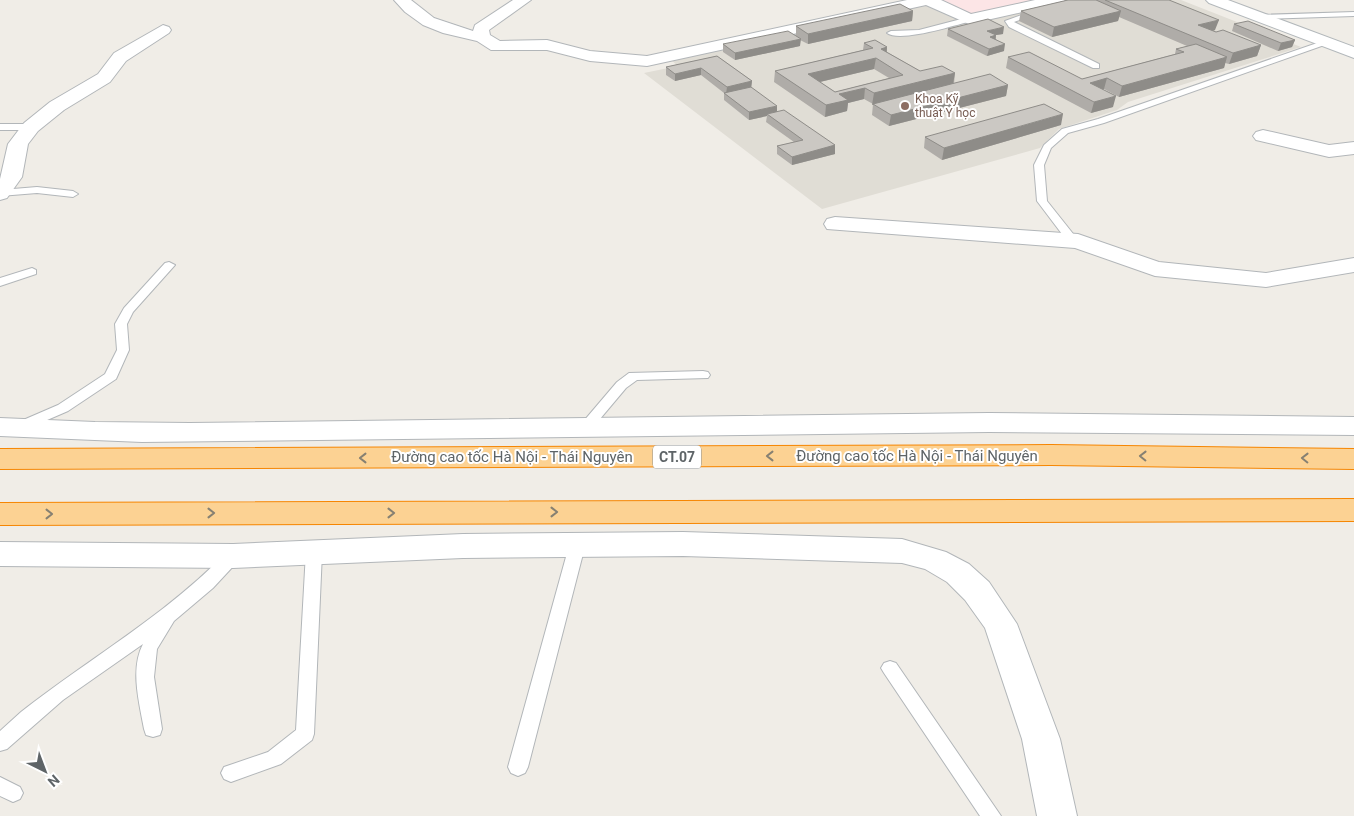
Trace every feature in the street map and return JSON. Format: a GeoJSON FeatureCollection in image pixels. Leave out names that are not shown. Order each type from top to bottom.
{"type":"FeatureCollection","features":[{"type":"Feature","properties":{"kind":"highway","name":"Đường cao tốc Hà Nội - Thái Nguyên"},"geometry":{"type":"LineString","coordinates":[[0,459],[1051,455],[1354,459]]}},
{"type":"Feature","properties":{"kind":"highway"},"geometry":{"type":"LineString","coordinates":[[0,514],[1354,510]]}},
{"type":"Feature","properties":{"kind":"street"},"geometry":{"type":"LineString","coordinates":[[402,0],[418,16],[435,26],[453,33],[482,37],[497,46],[547,45],[590,56],[647,61],[928,0],[969,19],[1060,4]]}},
{"type":"Feature","properties":{"kind":"street"},"geometry":{"type":"LineString","coordinates":[[482,37],[481,28],[523,0]]}},
{"type":"Feature","properties":{"kind":"street"},"geometry":{"type":"LineString","coordinates":[[1214,0],[1354,53]]}},
{"type":"Feature","properties":{"kind":"street"},"geometry":{"type":"LineString","coordinates":[[0,194],[12,177],[18,144],[31,127],[57,106],[104,78],[120,57],[164,30]]}},
{"type":"Feature","properties":{"kind":"street"},"geometry":{"type":"LineString","coordinates":[[1263,136],[1329,151],[1354,148]]}},
{"type":"Feature","properties":{"kind":"street"},"geometry":{"type":"LineString","coordinates":[[835,224],[1072,240],[1100,247],[1155,269],[1266,280],[1354,265]]}},
{"type":"Feature","properties":{"kind":"street"},"geometry":{"type":"LineString","coordinates":[[8,428],[144,431],[584,430],[907,424],[1354,426]]}},
{"type":"Feature","properties":{"kind":"street"},"geometry":{"type":"LineString","coordinates":[[0,554],[233,556],[464,546],[683,544],[902,551],[935,560],[958,572],[977,591],[1000,624],[1041,739],[1058,816]]}},
{"type":"Feature","properties":{"kind":"lane"},"geometry":{"type":"LineString","coordinates":[[1060,4],[1009,20],[1012,25],[1096,66]]}},
{"type":"Feature","properties":{"kind":"lane"},"geometry":{"type":"LineString","coordinates":[[1258,17],[1354,14]]}},
{"type":"Feature","properties":{"kind":"lane"},"geometry":{"type":"LineString","coordinates":[[891,33],[912,33],[969,19]]}},
{"type":"Feature","properties":{"kind":"lane"},"geometry":{"type":"LineString","coordinates":[[1072,240],[1042,201],[1039,165],[1047,147],[1065,131],[1101,121],[1326,42]]}},
{"type":"Feature","properties":{"kind":"lane"},"geometry":{"type":"LineString","coordinates":[[0,128],[31,127]]}},
{"type":"Feature","properties":{"kind":"lane"},"geometry":{"type":"LineString","coordinates":[[0,194],[37,190],[73,194]]}},
{"type":"Feature","properties":{"kind":"lane"},"geometry":{"type":"LineString","coordinates":[[8,428],[62,408],[111,376],[123,350],[121,324],[128,311],[169,265]]}},
{"type":"Feature","properties":{"kind":"lane"},"geometry":{"type":"LineString","coordinates":[[0,282],[32,272]]}},
{"type":"Feature","properties":{"kind":"lane"},"geometry":{"type":"LineString","coordinates":[[584,430],[598,418],[624,380],[641,375],[703,375]]}},
{"type":"Feature","properties":{"kind":"lane"},"geometry":{"type":"LineString","coordinates":[[518,767],[577,546]]}},
{"type":"Feature","properties":{"kind":"lane"},"geometry":{"type":"LineString","coordinates":[[231,773],[274,758],[305,734],[314,552]]}},
{"type":"Feature","properties":{"kind":"lane"},"geometry":{"type":"LineString","coordinates":[[0,743],[43,705],[171,615],[198,593],[233,556]]}},
{"type":"Feature","properties":{"kind":"lane"},"geometry":{"type":"LineString","coordinates":[[154,729],[148,698],[147,662],[149,649],[171,615]]}},
{"type":"Feature","properties":{"kind":"lane"},"geometry":{"type":"LineString","coordinates":[[890,668],[991,816]]}},
{"type":"Feature","properties":{"kind":"shaded area"},"geometry":{"type":"Polygon","coordinates":[[[931,0],[1044,0],[972,14],[931,0]]]}},
{"type":"Feature","properties":{"kind":"shaded area","name":"Khoa Kỹ thuật Y học"},"geometry":{"type":"Polygon","coordinates":[[[1076,0],[1181,0],[1301,47],[1128,102],[1117,110],[1059,129],[1040,148],[822,209],[644,73],[678,66],[671,60],[903,8],[931,5],[969,23],[1076,0]]]}},
{"type":"Feature","properties":{"kind":"building"},"geometry":{"type":"Polygon","coordinates":[[[1068,0],[1096,0],[1121,11],[1054,27],[1021,11],[1068,0]]]}},
{"type":"Feature","properties":{"kind":"building"},"geometry":{"type":"Polygon","coordinates":[[[1105,0],[1169,0],[1219,20],[1198,25],[1216,32],[1223,30],[1261,45],[1233,53],[1105,0]]]}},
{"type":"Feature","properties":{"kind":"building"},"geometry":{"type":"Polygon","coordinates":[[[900,4],[913,11],[808,34],[796,26],[900,4]]]}},
{"type":"Feature","properties":{"kind":"building"},"geometry":{"type":"Polygon","coordinates":[[[988,19],[1004,27],[987,31],[996,35],[990,37],[1005,44],[989,49],[948,29],[988,19]]]}},
{"type":"Feature","properties":{"kind":"building"},"geometry":{"type":"Polygon","coordinates":[[[1248,21],[1295,40],[1281,43],[1234,24],[1248,21]]]}},
{"type":"Feature","properties":{"kind":"building"},"geometry":{"type":"Polygon","coordinates":[[[788,31],[801,39],[735,53],[723,44],[788,31]]]}},
{"type":"Feature","properties":{"kind":"building"},"geometry":{"type":"Polygon","coordinates":[[[875,40],[887,47],[881,49],[920,71],[942,66],[955,73],[874,93],[865,88],[839,94],[848,100],[826,105],[775,71],[873,48],[864,43],[875,40]],[[876,58],[808,74],[835,92],[903,75],[876,58]]]}},
{"type":"Feature","properties":{"kind":"building"},"geometry":{"type":"Polygon","coordinates":[[[1196,44],[1227,57],[1122,86],[1107,78],[1090,83],[1116,96],[1094,102],[1008,57],[1029,52],[1082,79],[1184,52],[1176,49],[1196,44]]]}},
{"type":"Feature","properties":{"kind":"building"},"geometry":{"type":"Polygon","coordinates":[[[717,56],[752,81],[727,87],[701,68],[675,74],[666,67],[717,56]]]}},
{"type":"Feature","properties":{"kind":"building"},"geometry":{"type":"Polygon","coordinates":[[[990,74],[1008,85],[891,115],[873,104],[990,74]]]}},
{"type":"Feature","properties":{"kind":"building"},"geometry":{"type":"Polygon","coordinates":[[[751,87],[777,106],[749,112],[724,93],[751,87]]]}},
{"type":"Feature","properties":{"kind":"building"},"geometry":{"type":"Polygon","coordinates":[[[1044,104],[1063,114],[944,148],[925,137],[1044,104]]]}},
{"type":"Feature","properties":{"kind":"building"},"geometry":{"type":"Polygon","coordinates":[[[784,110],[835,145],[792,157],[777,146],[803,140],[767,114],[784,110]]]}},
{"type":"Feature","properties":{"kind":"place","name":"Khoa Kỹ thuật Y học"},"geometry":{"type":"Point","coordinates":[905,106]}}]}
